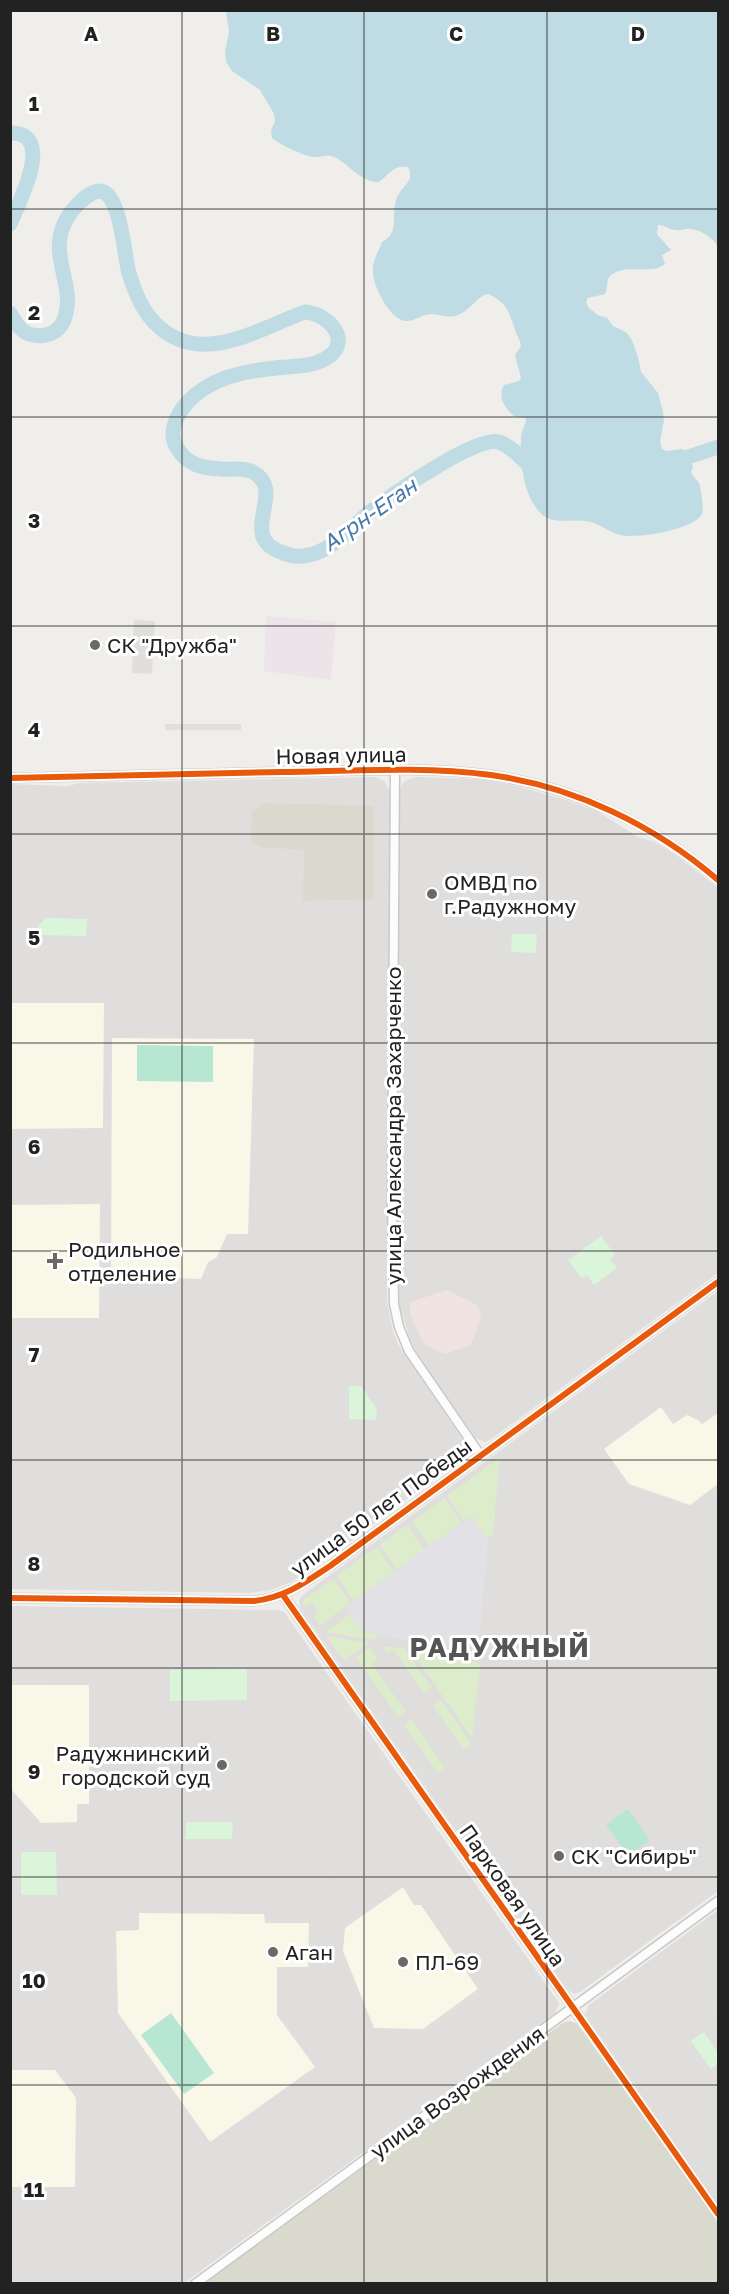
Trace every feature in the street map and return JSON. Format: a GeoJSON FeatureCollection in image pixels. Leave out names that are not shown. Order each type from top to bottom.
{"type":"FeatureCollection","features":[{"type":"Feature","properties":{"kind":"street","name":"Новая улица"},"geometry":{"type":"LineString","coordinates":[[10,778],[395,771],[492,776],[560,791],[610,810],[638,824],[689,856],[718,880]]}},
{"type":"Feature","properties":{"kind":"street","name":"улица Александра Захарченко"},"geometry":{"type":"LineString","coordinates":[[395,771],[392,1204],[394,1304],[399,1327],[409,1351],[481,1456]]}},
{"type":"Feature","properties":{"kind":"street","name":"улица 50 лет Победы"},"geometry":{"type":"LineString","coordinates":[[10,1598],[255,1601],[283,1594],[322,1572],[718,1282]]}},
{"type":"Feature","properties":{"kind":"street","name":"Парковая улица"},"geometry":{"type":"LineString","coordinates":[[283,1594],[718,2214]]}},
{"type":"Feature","properties":{"kind":"street","name":"улица Возрождения"},"geometry":{"type":"LineString","coordinates":[[195,2283],[718,1901]]}},
{"type":"Feature","properties":{"kind":"shaded area"},"geometry":{"type":"Polygon","coordinates":[[[266,616],[336,622],[331,680],[264,671],[266,616]]]}},
{"type":"Feature","properties":{"kind":"shaded area"},"geometry":{"type":"Polygon","coordinates":[[[134,620],[155,621],[152,674],[132,673],[134,620]]]}},
{"type":"Feature","properties":{"kind":"shaded area"},"geometry":{"type":"Polygon","coordinates":[[[165,724],[241,724],[241,730],[165,730],[165,724]]]}},
{"type":"Feature","properties":{"kind":"shaded area"},"geometry":{"type":"Polygon","coordinates":[[[375,777],[384,781],[390,791],[387,1302],[398,1344],[465,1443],[465,1456],[313,1569],[271,1590],[249,1593],[11,1589],[10,784],[68,786],[79,783],[375,777]]]}},
{"type":"Feature","properties":{"kind":"shaded area"},"geometry":{"type":"Polygon","coordinates":[[[417,777],[479,779],[509,784],[597,811],[638,837],[655,842],[676,855],[718,888],[718,1273],[485,1442],[474,1437],[432,1378],[411,1342],[400,1307],[397,1266],[400,791],[406,780],[417,777]]]}},
{"type":"Feature","properties":{"kind":"shaded area"},"geometry":{"type":"Polygon","coordinates":[[[417,780],[417,842],[400,842],[400,789],[403,783],[417,780]]]}},
{"type":"Feature","properties":{"kind":"shaded area"},"geometry":{"type":"Polygon","coordinates":[[[265,803],[374,806],[374,899],[303,901],[304,850],[260,847],[251,841],[252,811],[265,803]]]}},
{"type":"Feature","properties":{"kind":"shaded area"},"geometry":{"type":"Polygon","coordinates":[[[155,845],[191,845],[191,854],[155,854],[155,845]]]}},
{"type":"Feature","properties":{"kind":"shaded area"},"geometry":{"type":"Polygon","coordinates":[[[400,851],[410,852],[410,857],[420,858],[419,917],[400,915],[400,851]]]}},
{"type":"Feature","properties":{"kind":"shaded area"},"geometry":{"type":"Polygon","coordinates":[[[563,912],[618,913],[617,919],[562,918],[563,912]]]}},
{"type":"Feature","properties":{"kind":"shaded area"},"geometry":{"type":"Polygon","coordinates":[[[33,945],[65,945],[65,952],[33,952],[33,945]]]}},
{"type":"Feature","properties":{"kind":"shaded area"},"geometry":{"type":"Polygon","coordinates":[[[568,962],[614,962],[614,969],[568,969],[568,962]]]}},
{"type":"Feature","properties":{"kind":"shaded area"},"geometry":{"type":"Polygon","coordinates":[[[304,977],[370,978],[370,985],[304,984],[304,977]]]}},
{"type":"Feature","properties":{"kind":"shaded area"},"geometry":{"type":"Polygon","coordinates":[[[158,988],[189,988],[189,996],[158,996],[158,988]]]}},
{"type":"Feature","properties":{"kind":"shaded area"},"geometry":{"type":"Polygon","coordinates":[[[10,1003],[104,1003],[103,1128],[11,1129],[10,1003]]]}},
{"type":"Feature","properties":{"kind":"shaded area"},"geometry":{"type":"Polygon","coordinates":[[[500,1007],[507,1007],[506,1047],[499,1047],[500,1007]]]}},
{"type":"Feature","properties":{"kind":"shaded area"},"geometry":{"type":"Polygon","coordinates":[[[297,1035],[355,1036],[355,1043],[297,1042],[297,1035]]]}},
{"type":"Feature","properties":{"kind":"shaded area"},"geometry":{"type":"Polygon","coordinates":[[[112,1038],[254,1039],[248,1234],[227,1234],[217,1257],[208,1262],[201,1279],[111,1276],[112,1038]]]}},
{"type":"Feature","properties":{"kind":"shaded area"},"geometry":{"type":"Polygon","coordinates":[[[415,1089],[447,1089],[447,1109],[443,1118],[447,1126],[447,1209],[415,1209],[415,1089]]]}},
{"type":"Feature","properties":{"kind":"shaded area","name":"Родильное отделение"},"geometry":{"type":"Polygon","coordinates":[[[100,1204],[99,1318],[11,1318],[11,1205],[100,1204]]]}},
{"type":"Feature","properties":{"kind":"shaded area"},"geometry":{"type":"Polygon","coordinates":[[[437,1229],[500,1229],[500,1235],[437,1235],[437,1229]]]}},
{"type":"Feature","properties":{"kind":"shaded area"},"geometry":{"type":"Polygon","coordinates":[[[342,1246],[370,1246],[370,1256],[262,1255],[262,1248],[342,1249],[342,1246]]]}},
{"type":"Feature","properties":{"kind":"shaded area"},"geometry":{"type":"Polygon","coordinates":[[[378,1264],[385,1264],[385,1315],[392,1345],[415,1378],[410,1382],[386,1348],[378,1315],[378,1264]]]}},
{"type":"Feature","properties":{"kind":"shaded area"},"geometry":{"type":"Polygon","coordinates":[[[694,1270],[703,1282],[681,1298],[672,1286],[694,1270]]]}},
{"type":"Feature","properties":{"kind":"shaded area"},"geometry":{"type":"Polygon","coordinates":[[[447,1290],[477,1305],[481,1317],[471,1345],[445,1354],[425,1345],[410,1315],[410,1302],[447,1290]]]}},
{"type":"Feature","properties":{"kind":"shaded area"},"geometry":{"type":"Polygon","coordinates":[[[718,1291],[718,1891],[580,1992],[574,1994],[568,1990],[300,1608],[299,1600],[304,1594],[718,1291]]]}},
{"type":"Feature","properties":{"kind":"shaded area"},"geometry":{"type":"Polygon","coordinates":[[[544,1310],[548,1316],[478,1367],[474,1362],[544,1310]]]}},
{"type":"Feature","properties":{"kind":"shaded area"},"geometry":{"type":"Polygon","coordinates":[[[152,1323],[160,1323],[160,1361],[152,1361],[152,1323]]]}},
{"type":"Feature","properties":{"kind":"shaded area"},"geometry":{"type":"Polygon","coordinates":[[[304,1327],[312,1328],[311,1367],[303,1367],[304,1327]]]}},
{"type":"Feature","properties":{"kind":"shaded area"},"geometry":{"type":"Polygon","coordinates":[[[180,1362],[196,1362],[196,1454],[190,1454],[190,1368],[180,1368],[180,1362]]]}},
{"type":"Feature","properties":{"kind":"shaded area"},"geometry":{"type":"Polygon","coordinates":[[[14,1389],[72,1389],[72,1395],[14,1395],[14,1389]]]}},
{"type":"Feature","properties":{"kind":"shaded area"},"geometry":{"type":"Polygon","coordinates":[[[661,1407],[673,1424],[687,1415],[702,1424],[718,1413],[718,1484],[690,1505],[629,1484],[604,1449],[661,1407]]]}},
{"type":"Feature","properties":{"kind":"shaded area"},"geometry":{"type":"Polygon","coordinates":[[[378,1424],[382,1429],[342,1458],[338,1453],[378,1424]]]}},
{"type":"Feature","properties":{"kind":"shaded area"},"geometry":{"type":"Polygon","coordinates":[[[101,1430],[108,1430],[107,1503],[101,1503],[101,1430]]]}},
{"type":"Feature","properties":{"kind":"shaded area"},"geometry":{"type":"Polygon","coordinates":[[[198,1453],[290,1454],[290,1460],[198,1459],[198,1453]]]}},
{"type":"Feature","properties":{"kind":"shaded area"},"geometry":{"type":"Polygon","coordinates":[[[454,1456],[458,1462],[422,1489],[417,1483],[454,1456]]]}},
{"type":"Feature","properties":{"kind":"shaded area"},"geometry":{"type":"Polygon","coordinates":[[[56,1457],[62,1457],[62,1491],[56,1505],[41,1504],[42,1486],[56,1486],[56,1457]]]}},
{"type":"Feature","properties":{"kind":"shaded area"},"geometry":{"type":"Polygon","coordinates":[[[470,1516],[488,1540],[479,1641],[463,1652],[363,1632],[345,1608],[470,1516]]]}},
{"type":"Feature","properties":{"kind":"shaded area"},"geometry":{"type":"Polygon","coordinates":[[[11,1556],[47,1557],[47,1575],[11,1575],[11,1556]]]}},
{"type":"Feature","properties":{"kind":"shaded area"},"geometry":{"type":"Polygon","coordinates":[[[58,1580],[110,1581],[110,1589],[58,1588],[58,1580]]]}},
{"type":"Feature","properties":{"kind":"shaded area"},"geometry":{"type":"Polygon","coordinates":[[[11,1606],[277,1610],[284,1612],[559,2003],[555,2013],[184,2283],[11,2284],[11,1606]]]}},
{"type":"Feature","properties":{"kind":"shaded area"},"geometry":{"type":"Polygon","coordinates":[[[36,1618],[96,1619],[96,1624],[36,1624],[36,1618]]]}},
{"type":"Feature","properties":{"kind":"shaded area"},"geometry":{"type":"Polygon","coordinates":[[[143,1662],[269,1662],[269,1668],[150,1668],[150,1699],[143,1699],[143,1662]]]}},
{"type":"Feature","properties":{"kind":"shaded area"},"geometry":{"type":"Polygon","coordinates":[[[348,1662],[433,1782],[427,1786],[342,1666],[348,1662]]]}},
{"type":"Feature","properties":{"kind":"shaded area"},"geometry":{"type":"Polygon","coordinates":[[[328,1675],[389,1762],[383,1766],[322,1679],[328,1675]]]}},
{"type":"Feature","properties":{"kind":"shaded area"},"geometry":{"type":"Polygon","coordinates":[[[11,1678],[50,1678],[50,1684],[11,1684],[11,1678]]]}},
{"type":"Feature","properties":{"kind":"shaded area"},"geometry":{"type":"Polygon","coordinates":[[[11,1685],[89,1685],[89,1804],[77,1804],[77,1822],[41,1823],[11,1789],[11,1685]]]}},
{"type":"Feature","properties":{"kind":"shaded area"},"geometry":{"type":"Polygon","coordinates":[[[302,1694],[308,1703],[282,1721],[276,1713],[302,1694]]]}},
{"type":"Feature","properties":{"kind":"shaded area"},"geometry":{"type":"Polygon","coordinates":[[[210,1706],[249,1706],[249,1712],[210,1712],[210,1706]]]}},
{"type":"Feature","properties":{"kind":"shaded area"},"geometry":{"type":"Polygon","coordinates":[[[143,1717],[149,1717],[149,1781],[143,1781],[143,1717]]]}},
{"type":"Feature","properties":{"kind":"shaded area"},"geometry":{"type":"Polygon","coordinates":[[[449,1808],[493,1869],[488,1874],[444,1812],[449,1808]]]}},
{"type":"Feature","properties":{"kind":"shaded area"},"geometry":{"type":"Polygon","coordinates":[[[150,1839],[238,1840],[238,1847],[150,1846],[150,1839]]]}},
{"type":"Feature","properties":{"kind":"shaded area"},"geometry":{"type":"Polygon","coordinates":[[[373,1839],[377,1845],[313,1890],[309,1884],[373,1839]]]}},
{"type":"Feature","properties":{"kind":"shaded area"},"geometry":{"type":"Polygon","coordinates":[[[13,1853],[19,1853],[19,1893],[13,1893],[13,1853]]]}},
{"type":"Feature","properties":{"kind":"shaded area"},"geometry":{"type":"Polygon","coordinates":[[[659,1877],[679,1905],[661,1918],[641,1889],[659,1877]]]}},
{"type":"Feature","properties":{"kind":"shaded area","name":"ПЛ-69"},"geometry":{"type":"Polygon","coordinates":[[[403,1887],[414,1905],[421,1905],[478,1989],[423,2029],[374,2028],[343,1951],[345,1928],[403,1887]]]}},
{"type":"Feature","properties":{"kind":"shaded area"},"geometry":{"type":"Polygon","coordinates":[[[510,1893],[555,1956],[549,1961],[504,1898],[510,1893]]]}},
{"type":"Feature","properties":{"kind":"shaded area"},"geometry":{"type":"Polygon","coordinates":[[[58,1896],[58,1906],[30,1906],[30,1897],[58,1896]]]}},
{"type":"Feature","properties":{"kind":"shaded area"},"geometry":{"type":"Polygon","coordinates":[[[718,1910],[718,2204],[585,2014],[589,2005],[718,1910]]]}},
{"type":"Feature","properties":{"kind":"shaded area"},"geometry":{"type":"Polygon","coordinates":[[[72,1912],[72,1919],[24,1920],[24,1913],[72,1912]]]}},
{"type":"Feature","properties":{"kind":"shaded area"},"geometry":{"type":"Polygon","coordinates":[[[139,1913],[264,1914],[265,1923],[309,1923],[308,1967],[277,1967],[277,2015],[315,2067],[210,2142],[118,2013],[116,1931],[139,1930],[139,1913]]]}},
{"type":"Feature","properties":{"kind":"shaded area"},"geometry":{"type":"Polygon","coordinates":[[[267,1916],[305,1916],[305,1922],[267,1922],[267,1916]]]}},
{"type":"Feature","properties":{"kind":"shaded area"},"geometry":{"type":"Polygon","coordinates":[[[707,1919],[713,1927],[691,1943],[685,1935],[707,1919]]]}},
{"type":"Feature","properties":{"kind":"shaded area"},"geometry":{"type":"Polygon","coordinates":[[[491,1981],[494,1986],[380,2068],[376,2063],[491,1981]]]}},
{"type":"Feature","properties":{"kind":"shaded area"},"geometry":{"type":"Polygon","coordinates":[[[329,1990],[374,2050],[370,2053],[325,1993],[329,1990]]]}},
{"type":"Feature","properties":{"kind":"shaded area"},"geometry":{"type":"Polygon","coordinates":[[[718,1998],[718,2007],[683,2033],[718,2083],[713,2087],[673,2031],[718,1998]]]}},
{"type":"Feature","properties":{"kind":"shaded area"},"geometry":{"type":"Polygon","coordinates":[[[570,2021],[577,2024],[718,2223],[718,2283],[204,2283],[563,2023],[570,2021]]]}},
{"type":"Feature","properties":{"kind":"shaded area"},"geometry":{"type":"Polygon","coordinates":[[[134,2053],[199,2142],[201,2141],[215,2160],[209,2165],[128,2057],[134,2053]]]}},
{"type":"Feature","properties":{"kind":"shaded area"},"geometry":{"type":"Polygon","coordinates":[[[11,2070],[55,2070],[76,2098],[75,2187],[11,2187],[11,2070]]]}},
{"type":"Feature","properties":{"kind":"shaded area"},"geometry":{"type":"Polygon","coordinates":[[[380,2079],[384,2084],[352,2106],[349,2101],[380,2079]]]}},
{"type":"Feature","properties":{"kind":"shaded area"},"geometry":{"type":"Polygon","coordinates":[[[327,2082],[331,2087],[219,2168],[215,2162],[327,2082]]]}},
{"type":"Feature","properties":{"kind":"shaded area"},"geometry":{"type":"Polygon","coordinates":[[[178,2209],[182,2214],[85,2283],[77,2283],[36,2227],[41,2224],[81,2278],[178,2209]]]}},
{"type":"Feature","properties":{"kind":"green space"},"geometry":{"type":"Polygon","coordinates":[[[46,918],[87,919],[86,936],[38,935],[38,926],[46,918]]]}},
{"type":"Feature","properties":{"kind":"green space"},"geometry":{"type":"Polygon","coordinates":[[[512,934],[537,934],[536,953],[511,952],[512,934]]]}},
{"type":"Feature","properties":{"kind":"green space"},"geometry":{"type":"Polygon","coordinates":[[[137,1045],[213,1046],[213,1082],[137,1081],[137,1045]]]}},
{"type":"Feature","properties":{"kind":"green space"},"geometry":{"type":"Polygon","coordinates":[[[601,1236],[615,1255],[610,1259],[617,1268],[594,1285],[587,1275],[582,1279],[568,1260],[601,1236]]]}},
{"type":"Feature","properties":{"kind":"green space"},"geometry":{"type":"Polygon","coordinates":[[[349,1386],[361,1386],[377,1409],[376,1420],[349,1419],[349,1386]]]}},
{"type":"Feature","properties":{"kind":"green space"},"geometry":{"type":"Polygon","coordinates":[[[500,1457],[493,1535],[487,1539],[471,1517],[464,1521],[447,1496],[500,1457]]]}},
{"type":"Feature","properties":{"kind":"green space"},"geometry":{"type":"Polygon","coordinates":[[[444,1498],[462,1523],[429,1546],[412,1522],[444,1498]]]}},
{"type":"Feature","properties":{"kind":"green space"},"geometry":{"type":"Polygon","coordinates":[[[407,1525],[425,1550],[397,1570],[379,1545],[407,1525]]]}},
{"type":"Feature","properties":{"kind":"green space"},"geometry":{"type":"Polygon","coordinates":[[[377,1547],[394,1572],[354,1601],[336,1576],[377,1547]]]}},
{"type":"Feature","properties":{"kind":"green space"},"geometry":{"type":"Polygon","coordinates":[[[334,1579],[351,1603],[320,1625],[314,1616],[318,1611],[312,1603],[305,1607],[302,1601],[334,1579]]]}},
{"type":"Feature","properties":{"kind":"green space"},"geometry":{"type":"Polygon","coordinates":[[[350,1614],[363,1632],[379,1635],[373,1640],[325,1632],[350,1614]]]}},
{"type":"Feature","properties":{"kind":"green space"},"geometry":{"type":"Polygon","coordinates":[[[326,1636],[369,1643],[344,1660],[326,1636]]]}},
{"type":"Feature","properties":{"kind":"green space"},"geometry":{"type":"Polygon","coordinates":[[[383,1646],[405,1649],[432,1688],[424,1693],[393,1649],[387,1653],[383,1646]]]}},
{"type":"Feature","properties":{"kind":"green space"},"geometry":{"type":"Polygon","coordinates":[[[370,1647],[378,1659],[372,1664],[406,1712],[398,1717],[356,1657],[370,1647]]]}},
{"type":"Feature","properties":{"kind":"green space"},"geometry":{"type":"Polygon","coordinates":[[[411,1651],[477,1662],[480,1667],[472,1738],[411,1651]]]}},
{"type":"Feature","properties":{"kind":"green space"},"geometry":{"type":"Polygon","coordinates":[[[247,1669],[247,1700],[170,1701],[170,1670],[247,1669]]]}},
{"type":"Feature","properties":{"kind":"green space"},"geometry":{"type":"Polygon","coordinates":[[[441,1700],[472,1744],[464,1750],[433,1706],[441,1700]]]}},
{"type":"Feature","properties":{"kind":"green space"},"geometry":{"type":"Polygon","coordinates":[[[411,1719],[445,1768],[438,1773],[404,1725],[411,1719]]]}},
{"type":"Feature","properties":{"kind":"green space"},"geometry":{"type":"Polygon","coordinates":[[[628,1809],[650,1840],[628,1855],[606,1825],[628,1809]]]}},
{"type":"Feature","properties":{"kind":"green space"},"geometry":{"type":"Polygon","coordinates":[[[186,1822],[233,1822],[232,1839],[186,1839],[186,1822]]]}},
{"type":"Feature","properties":{"kind":"green space"},"geometry":{"type":"Polygon","coordinates":[[[21,1852],[56,1852],[57,1895],[21,1895],[21,1852]]]}},
{"type":"Feature","properties":{"kind":"green space"},"geometry":{"type":"Polygon","coordinates":[[[171,2013],[214,2073],[184,2094],[141,2035],[171,2013]]]}},
{"type":"Feature","properties":{"kind":"green space"},"geometry":{"type":"Polygon","coordinates":[[[704,2032],[718,2053],[718,2063],[711,2069],[691,2041],[704,2032]]]}},
{"type":"Feature","properties":{"kind":"water"},"geometry":{"type":"Polygon","coordinates":[[[226,11],[718,11],[718,246],[710,237],[699,231],[674,230],[658,225],[657,234],[671,250],[662,255],[665,264],[653,269],[630,269],[616,272],[609,278],[605,294],[588,298],[586,302],[589,308],[607,318],[613,326],[626,332],[632,340],[641,372],[658,393],[664,420],[660,442],[662,449],[667,451],[683,449],[693,466],[691,472],[701,489],[702,514],[697,520],[677,529],[628,536],[616,534],[590,522],[552,520],[539,512],[529,496],[522,470],[521,436],[526,418],[514,416],[505,406],[501,394],[504,385],[519,381],[521,378],[515,355],[521,346],[506,307],[488,294],[466,311],[455,316],[428,314],[405,321],[393,314],[378,291],[373,275],[373,265],[382,242],[388,238],[393,229],[396,200],[410,177],[408,167],[396,168],[379,182],[372,181],[360,176],[334,157],[305,155],[272,138],[274,114],[260,90],[232,71],[226,62],[225,51],[229,32],[226,11]]]}},
{"type":"Feature","properties":{"kind":"waterway","name":"Агрн-Еган"},"geometry":{"type":"LineString","coordinates":[[10,133],[24,136],[31,144],[33,156],[26,186],[10,224]]}},
{"type":"Feature","properties":{"kind":"waterway","name":"Агрн-Еган"},"geometry":{"type":"LineString","coordinates":[[10,313],[20,328],[37,336],[55,331],[63,322],[67,308],[59,241],[63,227],[79,203],[91,193],[104,192],[111,199],[116,210],[129,273],[138,298],[153,321],[170,335],[189,343],[208,344],[228,341],[305,312],[323,318],[330,324],[335,330],[338,345],[325,359],[305,365],[249,372],[215,382],[187,403],[178,416],[173,430],[176,446],[195,464],[207,468],[249,470],[262,480],[266,490],[263,535],[268,545],[289,555],[303,556],[323,550],[380,504],[414,481],[454,457],[488,442],[504,444],[538,474]]}},
{"type":"Feature","properties":{"kind":"waterway","name":"Агрн-Еган"},"geometry":{"type":"LineString","coordinates":[[670,463],[718,447]]}},
{"type":"Feature","properties":{"kind":"cycle path"},"geometry":{"type":"LineString","coordinates":[[10,778],[386,770],[491,775],[553,789],[612,811],[667,842],[718,880]]}},
{"type":"Feature","properties":{"kind":"cycle path"},"geometry":{"type":"LineString","coordinates":[[10,1598],[254,1601],[285,1593],[330,1566],[718,1282]]}},
{"type":"Feature","properties":{"kind":"cycle path"},"geometry":{"type":"LineString","coordinates":[[283,1595],[718,2214]]}},
{"type":"Feature","properties":{"kind":"place","name":"СК \"Дружба\""},"geometry":{"type":"Point","coordinates":[95,645]}},
{"type":"Feature","properties":{"kind":"place","name":"ОМВД по г.Радужному"},"geometry":{"type":"Point","coordinates":[432,894]}},
{"type":"Feature","properties":{"kind":"place","name":"Родильное отделение"},"geometry":{"type":"Point","coordinates":[55,1261]}},
{"type":"Feature","properties":{"kind":"place","name":"Радужнинский городской суд"},"geometry":{"type":"Point","coordinates":[222,1765]}},
{"type":"Feature","properties":{"kind":"place","name":"СК \"Сибирь\""},"geometry":{"type":"Point","coordinates":[559,1856]}},
{"type":"Feature","properties":{"kind":"place","name":"Аган"},"geometry":{"type":"Point","coordinates":[273,1952]}},
{"type":"Feature","properties":{"kind":"place","name":"ПЛ-69"},"geometry":{"type":"Point","coordinates":[403,1962]}},
{"type":"Feature","properties":{"kind":"district","name":"РАДУЖНЫЙ"},"geometry":{"type":"Point","coordinates":[500,1647]}}]}
